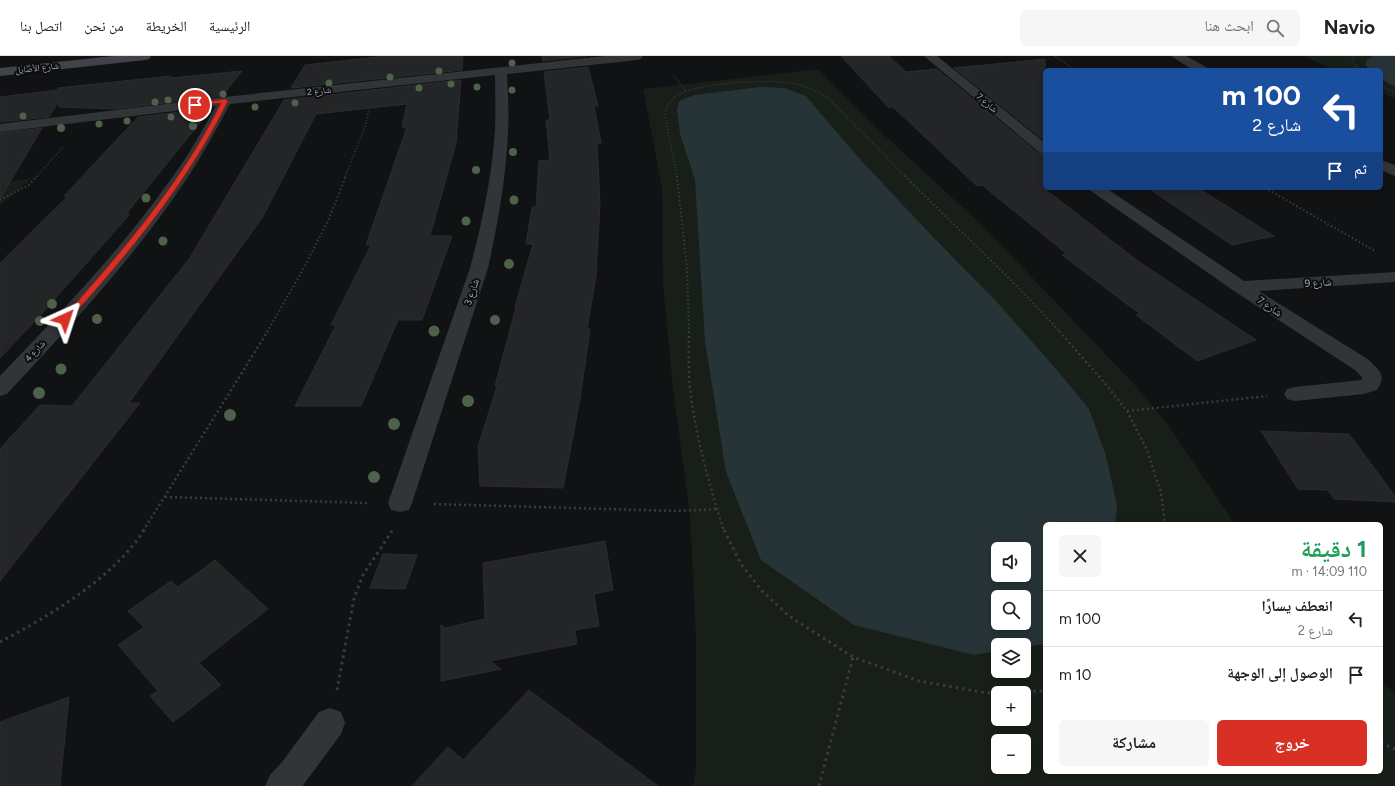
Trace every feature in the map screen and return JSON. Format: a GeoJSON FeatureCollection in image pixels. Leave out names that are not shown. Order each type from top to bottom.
{"type":"FeatureCollection","features":[{"type":"Feature","properties":{"kind":"main road","name":"شارع الأصايل"},"geometry":{"type":"LineString","coordinates":[[0,72],[145,56]]}},
{"type":"Feature","properties":{"kind":"street","name":"شارع 2"},"geometry":{"type":"LineString","coordinates":[[0,128],[225,101],[374,86],[637,56]]}},
{"type":"Feature","properties":{"kind":"street","name":"شارع 7"},"geometry":{"type":"LineString","coordinates":[[930,56],[1043,148]]}},
{"type":"Feature","properties":{"kind":"street"},"geometry":{"type":"LineString","coordinates":[[1178,56],[1199,68]]}},
{"type":"Feature","properties":{"kind":"street","name":"شارع 3"},"geometry":{"type":"LineString","coordinates":[[400,503],[479,268],[489,229],[500,157],[501,71]]}},
{"type":"Feature","properties":{"kind":"street","name":"شارع 4"},"geometry":{"type":"LineString","coordinates":[[0,389],[112,267],[156,212],[186,171],[208,135],[225,101]]}},
{"type":"Feature","properties":{"kind":"street"},"geometry":{"type":"LineString","coordinates":[[1383,165],[1395,171]]}},
{"type":"Feature","properties":{"kind":"street","name":"شارع 7"},"geometry":{"type":"LineString","coordinates":[[1099,190],[1240,286],[1362,366],[1372,376],[1370,385],[1364,387],[1294,394]]}},
{"type":"Feature","properties":{"kind":"street","name":"شارع 9"},"geometry":{"type":"LineString","coordinates":[[1240,286],[1395,277]]}},
{"type":"Feature","properties":{"kind":"street"},"geometry":{"type":"LineString","coordinates":[[281,786],[293,773],[330,724]]}},
{"type":"Feature","properties":{"kind":"path"},"geometry":{"type":"LineString","coordinates":[[1055,56],[1072,68]]}},
{"type":"Feature","properties":{"kind":"path"},"geometry":{"type":"LineString","coordinates":[[1354,56],[1352,59],[1357,68]]}},
{"type":"Feature","properties":{"kind":"path"},"geometry":{"type":"LineString","coordinates":[[674,76],[686,91]]}},
{"type":"Feature","properties":{"kind":"path"},"geometry":{"type":"LineString","coordinates":[[1043,692],[987,693],[918,681],[853,657],[789,616],[762,591],[741,564],[726,536],[717,509],[704,464],[694,416],[690,387],[687,267],[684,228],[678,180],[665,115],[668,104],[672,99],[686,91],[766,80],[801,85],[816,90],[827,97],[1056,327],[1103,381],[1126,411],[1147,450],[1161,492],[1165,522]]}},
{"type":"Feature","properties":{"kind":"path"},"geometry":{"type":"LineString","coordinates":[[0,642],[23,630],[73,599],[113,567],[142,533],[260,344],[300,275],[328,221],[365,127],[374,86]]}},
{"type":"Feature","properties":{"kind":"path"},"geometry":{"type":"LineString","coordinates":[[1383,87],[1395,92]]}},
{"type":"Feature","properties":{"kind":"path"},"geometry":{"type":"LineString","coordinates":[[0,200],[19,191],[36,178],[90,117]]}},
{"type":"Feature","properties":{"kind":"path"},"geometry":{"type":"LineString","coordinates":[[1268,190],[1375,251]]}},
{"type":"Feature","properties":{"kind":"path"},"geometry":{"type":"LineString","coordinates":[[1126,411],[1294,394]]}},
{"type":"Feature","properties":{"kind":"path"},"geometry":{"type":"LineString","coordinates":[[165,497],[676,511],[717,509]]}},
{"type":"Feature","properties":{"kind":"path"},"geometry":{"type":"LineString","coordinates":[[330,724],[354,598],[363,575],[400,518],[400,503]]}},
{"type":"Feature","properties":{"kind":"path"},"geometry":{"type":"LineString","coordinates":[[819,786],[853,657]]}},
{"type":"Feature","properties":{"kind":"path"},"geometry":{"type":"LineString","coordinates":[[1383,744],[1395,750]]}},
{"type":"Feature","properties":{"kind":"shaded area"},"geometry":{"type":"Polygon","coordinates":[[[1304,56],[1373,56],[1366,61],[1368,68],[1329,68],[1304,56]]]}},
{"type":"Feature","properties":{"kind":"shaded area"},"geometry":{"type":"Polygon","coordinates":[[[1373,56],[1395,56],[1395,87],[1383,80],[1383,68],[1368,68],[1366,61],[1373,56]]]}},
{"type":"Feature","properties":{"kind":"shaded area"},"geometry":{"type":"Polygon","coordinates":[[[818,69],[883,134],[981,224],[1134,384],[1164,419],[1234,522],[1043,522],[1043,774],[1383,774],[1383,683],[1395,693],[1395,786],[693,786],[696,768],[696,641],[690,516],[673,389],[663,285],[662,188],[643,89],[818,69]]]}},
{"type":"Feature","properties":{"kind":"shaded area"},"geometry":{"type":"Polygon","coordinates":[[[1383,80],[1395,87],[1395,99],[1383,93],[1383,80]]]}},
{"type":"Feature","properties":{"kind":"shaded area"},"geometry":{"type":"Polygon","coordinates":[[[761,87],[784,88],[806,96],[857,156],[932,236],[995,300],[1089,409],[1106,456],[1117,506],[1115,522],[1043,522],[1043,644],[1031,646],[1031,638],[991,638],[991,652],[974,655],[854,625],[761,560],[726,472],[705,341],[695,180],[680,134],[677,110],[679,101],[694,95],[761,87]]]}},
{"type":"Feature","properties":{"kind":"shaded area"},"geometry":{"type":"Polygon","coordinates":[[[32,178],[0,206],[0,183],[32,178]]]}},
{"type":"Feature","properties":{"kind":"building"},"geometry":{"type":"Polygon","coordinates":[[[385,56],[463,56],[462,70],[291,88],[305,65],[385,56]]]}},
{"type":"Feature","properties":{"kind":"building"},"geometry":{"type":"Polygon","coordinates":[[[542,56],[586,56],[543,61],[542,56]]]}},
{"type":"Feature","properties":{"kind":"building"},"geometry":{"type":"Polygon","coordinates":[[[841,56],[889,56],[906,72],[937,69],[1039,154],[1043,155],[1043,190],[1046,190],[1138,261],[1256,340],[1197,361],[1136,315],[1140,314],[1062,255],[1067,254],[982,185],[977,186],[893,107],[889,108],[841,56]]]}},
{"type":"Feature","properties":{"kind":"building"},"geometry":{"type":"Polygon","coordinates":[[[1045,59],[1045,68],[1043,68],[1043,139],[954,68],[1045,59]]]}},
{"type":"Feature","properties":{"kind":"building"},"geometry":{"type":"Polygon","coordinates":[[[588,67],[598,106],[594,106],[601,143],[597,143],[600,204],[596,276],[587,329],[590,329],[580,399],[563,488],[480,486],[478,447],[497,386],[495,386],[533,244],[526,244],[532,207],[536,207],[539,161],[550,160],[546,120],[550,120],[544,72],[588,67]]]}},
{"type":"Feature","properties":{"kind":"building"},"geometry":{"type":"Polygon","coordinates":[[[242,71],[222,96],[115,109],[59,107],[59,101],[49,117],[0,122],[0,97],[58,90],[58,88],[171,76],[170,78],[242,71]]]}},
{"type":"Feature","properties":{"kind":"building"},"geometry":{"type":"Polygon","coordinates":[[[461,80],[456,143],[430,236],[452,236],[422,320],[398,320],[361,406],[295,406],[336,325],[331,325],[371,245],[366,245],[407,127],[402,127],[407,104],[316,114],[262,218],[129,403],[140,403],[0,581],[0,449],[40,405],[72,406],[189,259],[284,100],[461,80]]]}},
{"type":"Feature","properties":{"kind":"building"},"geometry":{"type":"Polygon","coordinates":[[[212,108],[126,214],[130,214],[38,318],[0,358],[0,263],[68,196],[64,196],[138,117],[212,108]]]}},
{"type":"Feature","properties":{"kind":"building"},"geometry":{"type":"Polygon","coordinates":[[[42,128],[0,199],[0,133],[42,128]]]}},
{"type":"Feature","properties":{"kind":"building"},"geometry":{"type":"Polygon","coordinates":[[[1151,190],[1201,190],[1274,236],[1232,245],[1151,190]]]}},
{"type":"Feature","properties":{"kind":"building"},"geometry":{"type":"Polygon","coordinates":[[[1261,431],[1349,434],[1395,496],[1395,502],[1334,499],[1328,490],[1298,489],[1261,431]]]}},
{"type":"Feature","properties":{"kind":"building"},"geometry":{"type":"Polygon","coordinates":[[[605,541],[613,590],[594,594],[599,626],[575,630],[577,644],[490,661],[501,669],[441,681],[441,625],[445,628],[485,619],[483,563],[605,541]]]}},
{"type":"Feature","properties":{"kind":"building"},"geometry":{"type":"Polygon","coordinates":[[[383,554],[417,555],[405,589],[370,588],[383,554]]]}},
{"type":"Feature","properties":{"kind":"building"},"geometry":{"type":"Polygon","coordinates":[[[215,560],[268,609],[199,663],[221,685],[173,722],[150,696],[158,691],[118,645],[144,627],[128,611],[171,581],[178,587],[215,560]]]}},
{"type":"Feature","properties":{"kind":"building"},"geometry":{"type":"Polygon","coordinates":[[[529,690],[658,786],[412,786],[448,747],[463,760],[529,690]]]}},
{"type":"Feature","properties":{"kind":"building"},"geometry":{"type":"Polygon","coordinates":[[[69,697],[60,786],[0,786],[0,722],[69,697]]]}},
{"type":"Feature","properties":{"kind":"route"},"geometry":{"type":"LineString","coordinates":[[65,319],[117,261],[156,212],[186,171],[208,135],[225,101],[195,105]]}}]}
